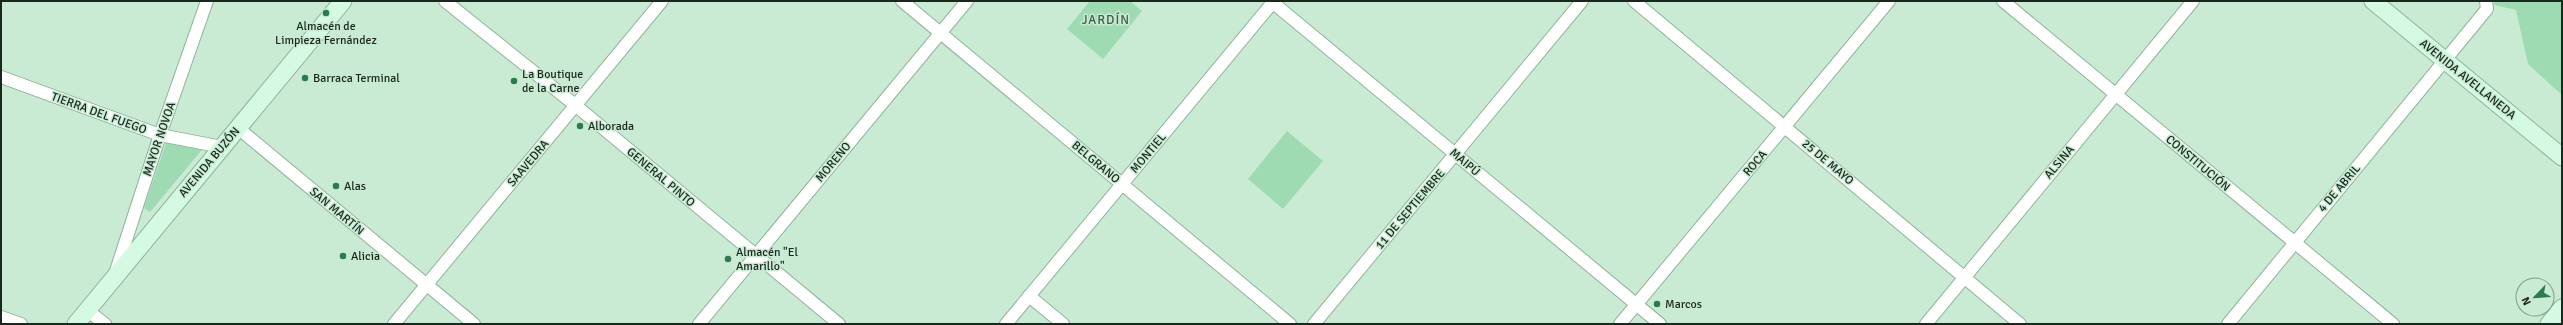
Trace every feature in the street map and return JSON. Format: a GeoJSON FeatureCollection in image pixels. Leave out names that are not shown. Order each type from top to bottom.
{"type":"FeatureCollection","features":[{"type":"Feature","properties":{"kind":"main road","name":"AVENIDA BUZÓN"},"geometry":{"type":"LineString","coordinates":[[76,324],[343,1]]}},
{"type":"Feature","properties":{"kind":"main road","name":"AVENIDA AVELLANEDA"},"geometry":{"type":"LineString","coordinates":[[2373,1],[2562,145]]}},
{"type":"Feature","properties":{"kind":"main road","name":"AVENIDA AVELLANEDA"},"geometry":{"type":"LineString","coordinates":[[2388,1],[2448,57],[2562,157]]}},
{"type":"Feature","properties":{"kind":"main road"},"geometry":{"type":"LineString","coordinates":[[2549,324],[2562,308]]}},
{"type":"Feature","properties":{"kind":"street","name":"MAYOR NOVOA"},"geometry":{"type":"LineString","coordinates":[[114,278],[160,135],[207,1]]}},
{"type":"Feature","properties":{"kind":"street","name":"GENERAL PINTO"},"geometry":{"type":"LineString","coordinates":[[445,1],[575,105],[839,324]]}},
{"type":"Feature","properties":{"kind":"street","name":"SAAVEDRA"},"geometry":{"type":"LineString","coordinates":[[394,324],[662,1]]}},
{"type":"Feature","properties":{"kind":"street","name":"BELGRANO"},"geometry":{"type":"LineString","coordinates":[[902,1],[1290,324]]}},
{"type":"Feature","properties":{"kind":"street","name":"MORENO"},"geometry":{"type":"LineString","coordinates":[[699,324],[967,1]]}},
{"type":"Feature","properties":{"kind":"street","name":"11 DE SEPTIEMBRE"},"geometry":{"type":"LineString","coordinates":[[1314,324],[1582,1]]}},
{"type":"Feature","properties":{"kind":"street","name":"25 DE MAYO"},"geometry":{"type":"LineString","coordinates":[[1634,1],[1965,276],[2020,324]]}},
{"type":"Feature","properties":{"kind":"street","name":"ROCA"},"geometry":{"type":"LineString","coordinates":[[1620,324],[1889,1]]}},
{"type":"Feature","properties":{"kind":"street","name":"CONSTITUCIÓN"},"geometry":{"type":"LineString","coordinates":[[2003,1],[2393,324]]}},
{"type":"Feature","properties":{"kind":"street","name":"ALSINA"},"geometry":{"type":"LineString","coordinates":[[1926,324],[2193,1]]}},
{"type":"Feature","properties":{"kind":"street","name":"4 DE ABRIL"},"geometry":{"type":"LineString","coordinates":[[2228,324],[2487,9],[2486,1]]}},
{"type":"Feature","properties":{"kind":"street","name":"MAIPÚ"},"geometry":{"type":"LineString","coordinates":[[1273,2],[1660,324]]}},
{"type":"Feature","properties":{"kind":"street","name":"MONTIEL"},"geometry":{"type":"LineString","coordinates":[[1006,324],[1273,2]]}},
{"type":"Feature","properties":{"kind":"street","name":"TIERRA DEL FUEGO"},"geometry":{"type":"LineString","coordinates":[[1,77],[160,135],[222,147]]}},
{"type":"Feature","properties":{"kind":"street","name":"SAN MARTÍN"},"geometry":{"type":"LineString","coordinates":[[238,128],[474,324]]}},
{"type":"Feature","properties":{"kind":"street"},"geometry":{"type":"LineString","coordinates":[[1029,296],[1063,324]]}},
{"type":"Feature","properties":{"kind":"street"},"geometry":{"type":"LineString","coordinates":[[88,310],[105,324]]}},
{"type":"Feature","properties":{"kind":"street"},"geometry":{"type":"LineString","coordinates":[[1,317],[21,324]]}},
{"type":"Feature","properties":{"kind":"green space"},"geometry":{"type":"Polygon","coordinates":[[[1090,1],[1130,1],[1142,11],[1103,59],[1067,29],[1090,1]]]}},
{"type":"Feature","properties":{"kind":"green space"},"geometry":{"type":"Polygon","coordinates":[[[2494,1],[2562,1],[2562,95],[2528,64],[2516,10],[2494,5],[2494,1]]]}},
{"type":"Feature","properties":{"kind":"green space"},"geometry":{"type":"Polygon","coordinates":[[[1287,131],[1323,161],[1283,209],[1248,179],[1287,131]]]}},
{"type":"Feature","properties":{"kind":"green space"},"geometry":{"type":"Polygon","coordinates":[[[167,140],[206,145],[150,212],[144,208],[167,140]]]}},
{"type":"Feature","properties":{"kind":"place","name":"Almacén de Limpieza Fernández"},"geometry":{"type":"Point","coordinates":[326,13]}},
{"type":"Feature","properties":{"kind":"place","name":"Barraca Terminal"},"geometry":{"type":"Point","coordinates":[305,78]}},
{"type":"Feature","properties":{"kind":"place","name":"La Boutique de la Carne"},"geometry":{"type":"Point","coordinates":[514,81]}},
{"type":"Feature","properties":{"kind":"place","name":"Alborada"},"geometry":{"type":"Point","coordinates":[580,126]}},
{"type":"Feature","properties":{"kind":"place","name":"Alas"},"geometry":{"type":"Point","coordinates":[336,186]}},
{"type":"Feature","properties":{"kind":"place","name":"Alicia"},"geometry":{"type":"Point","coordinates":[343,256]}},
{"type":"Feature","properties":{"kind":"place","name":"Almacén \"El Amarillo\""},"geometry":{"type":"Point","coordinates":[728,259]}},
{"type":"Feature","properties":{"kind":"place","name":"Marcos"},"geometry":{"type":"Point","coordinates":[1657,304]}},
{"type":"Feature","properties":{"kind":"district","name":"JARDÍN"},"geometry":{"type":"Point","coordinates":[1106,19]}}]}
